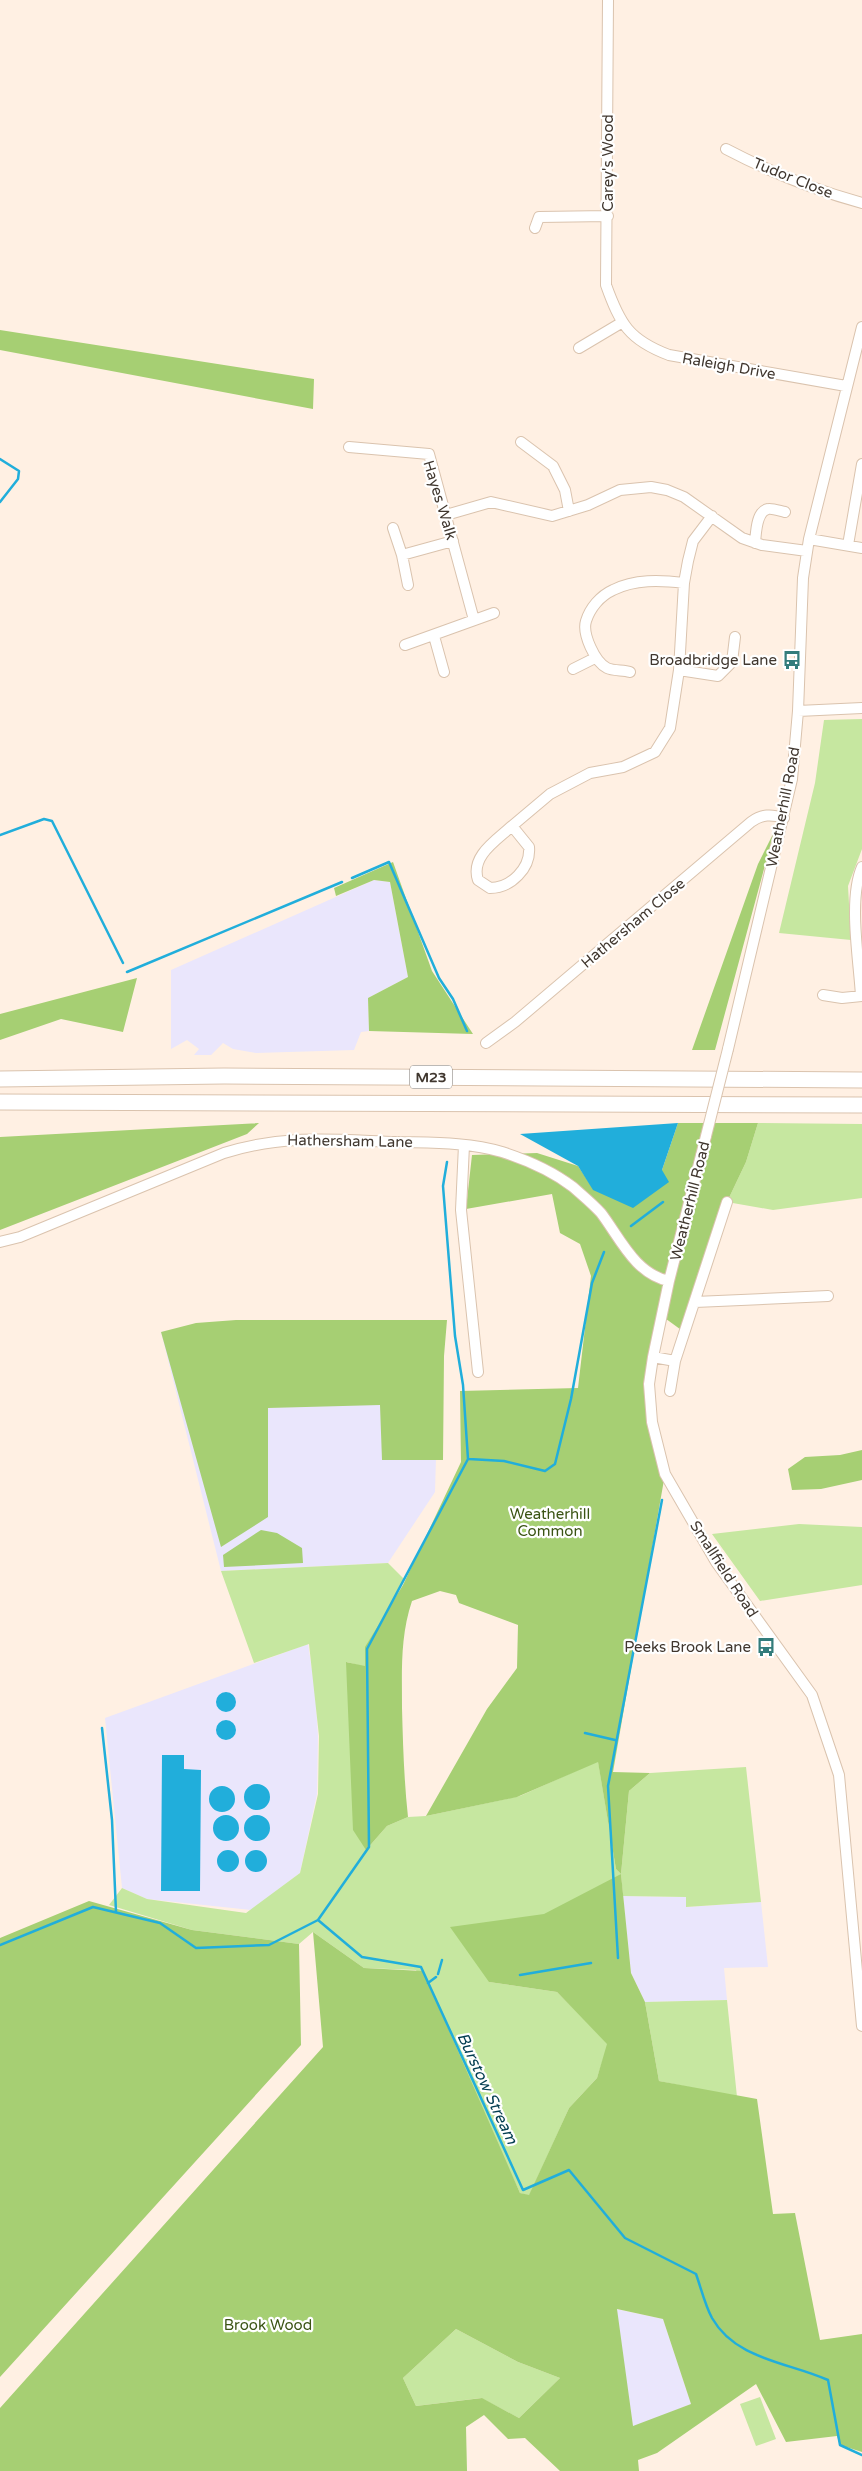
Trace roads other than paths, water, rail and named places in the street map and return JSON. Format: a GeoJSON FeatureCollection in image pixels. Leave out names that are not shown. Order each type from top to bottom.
{"type":"FeatureCollection","features":[{"type":"Feature","properties":{"kind":"highway","name":"M23"},"geometry":{"type":"LineString","coordinates":[[0,1079],[234,1076],[862,1080]]}},
{"type":"Feature","properties":{"kind":"highway","name":"M23"},"geometry":{"type":"LineString","coordinates":[[0,1102],[862,1104]]}},
{"type":"Feature","properties":{"kind":"street","name":"Carey's Wood"},"geometry":{"type":"LineString","coordinates":[[608,0],[608,216],[606,284],[621,323]]}},
{"type":"Feature","properties":{"kind":"street","name":"Tudor Close"},"geometry":{"type":"LineString","coordinates":[[726,149],[769,171],[824,192],[862,203]]}},
{"type":"Feature","properties":{"kind":"street"},"geometry":{"type":"LineString","coordinates":[[535,228],[539,217],[608,216]]}},
{"type":"Feature","properties":{"kind":"street"},"geometry":{"type":"LineString","coordinates":[[579,348],[621,323]]}},
{"type":"Feature","properties":{"kind":"street","name":"Raleigh Drive"},"geometry":{"type":"LineString","coordinates":[[621,323],[650,348],[669,355],[846,386]]}},
{"type":"Feature","properties":{"kind":"street","name":"Weatherhill Road"},"geometry":{"type":"LineString","coordinates":[[669,1281],[728,1049],[792,779],[798,711],[802,600],[807,551],[846,386],[862,328]]}},
{"type":"Feature","properties":{"kind":"street"},"geometry":{"type":"LineString","coordinates":[[521,442],[553,466],[565,490],[569,511]]}},
{"type":"Feature","properties":{"kind":"street","name":"Hayes Walk"},"geometry":{"type":"LineString","coordinates":[[349,447],[429,454],[474,620]]}},
{"type":"Feature","properties":{"kind":"street"},"geometry":{"type":"LineString","coordinates":[[848,545],[862,464]]}},
{"type":"Feature","properties":{"kind":"street"},"geometry":{"type":"LineString","coordinates":[[446,515],[491,502],[552,516],[588,505],[620,490],[651,487],[667,490],[684,497],[742,538],[755,543],[807,551]]}},
{"type":"Feature","properties":{"kind":"street"},"geometry":{"type":"LineString","coordinates":[[755,543],[759,518],[763,512],[768,509],[785,512]]}},
{"type":"Feature","properties":{"kind":"street"},"geometry":{"type":"LineString","coordinates":[[512,826],[529,847],[528,862],[524,869],[505,885],[490,888],[478,880],[476,864],[479,858],[512,826],[550,794],[590,773],[623,766],[655,752],[670,728],[678,670],[684,584],[693,541],[712,516]]}},
{"type":"Feature","properties":{"kind":"street"},"geometry":{"type":"LineString","coordinates":[[393,528],[402,555],[408,585]]}},
{"type":"Feature","properties":{"kind":"street"},"geometry":{"type":"LineString","coordinates":[[809,539],[862,548]]}},
{"type":"Feature","properties":{"kind":"street"},"geometry":{"type":"LineString","coordinates":[[402,555],[453,541]]}},
{"type":"Feature","properties":{"kind":"street"},"geometry":{"type":"LineString","coordinates":[[630,672],[608,668],[595,658],[585,623],[594,605],[612,590],[633,584],[658,580],[684,584]]}},
{"type":"Feature","properties":{"kind":"street"},"geometry":{"type":"LineString","coordinates":[[405,645],[494,613]]}},
{"type":"Feature","properties":{"kind":"street"},"geometry":{"type":"LineString","coordinates":[[434,636],[444,672]]}},
{"type":"Feature","properties":{"kind":"street"},"geometry":{"type":"LineString","coordinates":[[678,670],[718,676],[732,662],[735,637]]}},
{"type":"Feature","properties":{"kind":"street"},"geometry":{"type":"LineString","coordinates":[[573,669],[595,658]]}},
{"type":"Feature","properties":{"kind":"street"},"geometry":{"type":"LineString","coordinates":[[798,711],[862,708]]}},
{"type":"Feature","properties":{"kind":"street","name":"Hathersham Close"},"geometry":{"type":"LineString","coordinates":[[486,1043],[515,1022],[751,822],[766,815],[784,818]]}},
{"type":"Feature","properties":{"kind":"street"},"geometry":{"type":"LineString","coordinates":[[823,995],[842,998],[862,996],[855,897],[858,876],[862,867]]}},
{"type":"Feature","properties":{"kind":"street","name":"Hathersham Lane"},"geometry":{"type":"LineString","coordinates":[[0,1242],[20,1237],[224,1152],[251,1144],[276,1140],[309,1139],[464,1145],[502,1152],[542,1167],[573,1187],[600,1212],[623,1246],[643,1268],[669,1281]]}},
{"type":"Feature","properties":{"kind":"street"},"geometry":{"type":"LineString","coordinates":[[464,1145],[461,1210],[478,1372]]}},
{"type":"Feature","properties":{"kind":"street"},"geometry":{"type":"LineString","coordinates":[[670,1391],[675,1361],[727,1202]]}},
{"type":"Feature","properties":{"kind":"street","name":"Smallfield Road"},"geometry":{"type":"LineString","coordinates":[[669,1281],[649,1384],[652,1422],[665,1474],[716,1562],[812,1695],[839,1775],[862,2026]]}},
{"type":"Feature","properties":{"kind":"street"},"geometry":{"type":"LineString","coordinates":[[695,1302],[828,1296]]}},
{"type":"Feature","properties":{"kind":"street"},"geometry":{"type":"LineString","coordinates":[[653,1358],[675,1361]]}},
{"type":"Feature","properties":{"kind":"water"},"geometry":{"type":"Polygon","coordinates":[[[678,1123],[662,1170],[669,1182],[633,1208],[593,1190],[578,1166],[520,1134],[678,1123]]]}},
{"type":"Feature","properties":{"kind":"water"},"geometry":{"type":"Polygon","coordinates":[[[222,1692],[230,1692],[236,1698],[236,1706],[230,1712],[222,1712],[216,1706],[216,1698],[222,1692]]]}},
{"type":"Feature","properties":{"kind":"water"},"geometry":{"type":"Polygon","coordinates":[[[226,1720],[233,1723],[236,1730],[233,1737],[226,1740],[219,1737],[216,1730],[219,1723],[226,1720]]]}},
{"type":"Feature","properties":{"kind":"water"},"geometry":{"type":"Polygon","coordinates":[[[162,1755],[184,1755],[184,1769],[201,1770],[200,1891],[161,1891],[162,1755]]]}},
{"type":"Feature","properties":{"kind":"water"},"geometry":{"type":"Polygon","coordinates":[[[257,1784],[266,1788],[270,1797],[266,1806],[257,1810],[248,1806],[244,1797],[248,1788],[257,1784]]]}},
{"type":"Feature","properties":{"kind":"water"},"geometry":{"type":"Polygon","coordinates":[[[222,1786],[231,1790],[235,1799],[231,1808],[222,1812],[213,1808],[209,1799],[213,1790],[222,1786]]]}},
{"type":"Feature","properties":{"kind":"water"},"geometry":{"type":"Polygon","coordinates":[[[226,1815],[235,1819],[239,1828],[235,1837],[226,1841],[217,1837],[213,1828],[217,1819],[226,1815]]]}},
{"type":"Feature","properties":{"kind":"water"},"geometry":{"type":"Polygon","coordinates":[[[257,1815],[266,1819],[270,1828],[266,1837],[257,1841],[248,1837],[244,1828],[248,1819],[257,1815]]]}},
{"type":"Feature","properties":{"kind":"water"},"geometry":{"type":"Polygon","coordinates":[[[228,1850],[236,1853],[239,1861],[236,1869],[228,1872],[220,1869],[217,1861],[220,1853],[228,1850]]]}},
{"type":"Feature","properties":{"kind":"water"},"geometry":{"type":"Polygon","coordinates":[[[256,1850],[266,1857],[267,1861],[260,1871],[256,1872],[246,1865],[245,1861],[252,1851],[256,1850]]]}},
{"type":"Feature","properties":{"kind":"waterway"},"geometry":{"type":"LineString","coordinates":[[0,459],[19,471],[18,479],[0,502]]}},
{"type":"Feature","properties":{"kind":"waterway"},"geometry":{"type":"LineString","coordinates":[[0,835],[44,819],[52,821],[123,963]]}},
{"type":"Feature","properties":{"kind":"waterway"},"geometry":{"type":"LineString","coordinates":[[352,878],[389,862],[439,978],[453,999],[467,1031]]}},
{"type":"Feature","properties":{"kind":"waterway"},"geometry":{"type":"LineString","coordinates":[[127,972],[342,882]]}},
{"type":"Feature","properties":{"kind":"waterway"},"geometry":{"type":"LineString","coordinates":[[0,1945],[93,1907],[160,1923],[196,1948],[269,1945],[318,1920],[369,1847],[367,1649],[468,1459],[463,1385],[455,1336],[443,1186],[447,1162]]}},
{"type":"Feature","properties":{"kind":"waterway"},"geometry":{"type":"LineString","coordinates":[[631,1226],[663,1202]]}},
{"type":"Feature","properties":{"kind":"waterway"},"geometry":{"type":"LineString","coordinates":[[469,1459],[504,1461],[545,1471],[555,1464],[571,1399],[592,1283],[604,1252]]}},
{"type":"Feature","properties":{"kind":"waterway"},"geometry":{"type":"LineString","coordinates":[[618,1958],[608,1786],[662,1500]]}},
{"type":"Feature","properties":{"kind":"waterway"},"geometry":{"type":"LineString","coordinates":[[102,1728],[112,1820],[116,1912]]}},
{"type":"Feature","properties":{"kind":"waterway"},"geometry":{"type":"LineString","coordinates":[[585,1733],[615,1740]]}},
{"type":"Feature","properties":{"kind":"waterway","name":"Burstow Stream"},"geometry":{"type":"LineString","coordinates":[[318,1920],[362,1957],[421,1967],[523,2190],[569,2170],[625,2238],[696,2274],[712,2318],[722,2332],[735,2343],[764,2358],[828,2380],[840,2445],[862,2455]]}},
{"type":"Feature","properties":{"kind":"waterway"},"geometry":{"type":"LineString","coordinates":[[438,1974],[442,1960]]}},
{"type":"Feature","properties":{"kind":"waterway"},"geometry":{"type":"LineString","coordinates":[[520,1975],[591,1963]]}},
{"type":"Feature","properties":{"kind":"waterway"},"geometry":{"type":"LineString","coordinates":[[428,1983],[436,1977]]}},
{"type":"Feature","properties":{"kind":"place","name":"Broadbridge Lane"},"geometry":{"type":"Point","coordinates":[792,660]}},
{"type":"Feature","properties":{"kind":"place","name":"Peeks Brook Lane"},"geometry":{"type":"Point","coordinates":[766,1647]}},
{"type":"Feature","properties":{"kind":"park label","name":"Weatherhill Common"},"geometry":{"type":"Point","coordinates":[550,1522]}},
{"type":"Feature","properties":{"kind":"park label","name":"Brook Wood"},"geometry":{"type":"Point","coordinates":[268,2325]}}]}
